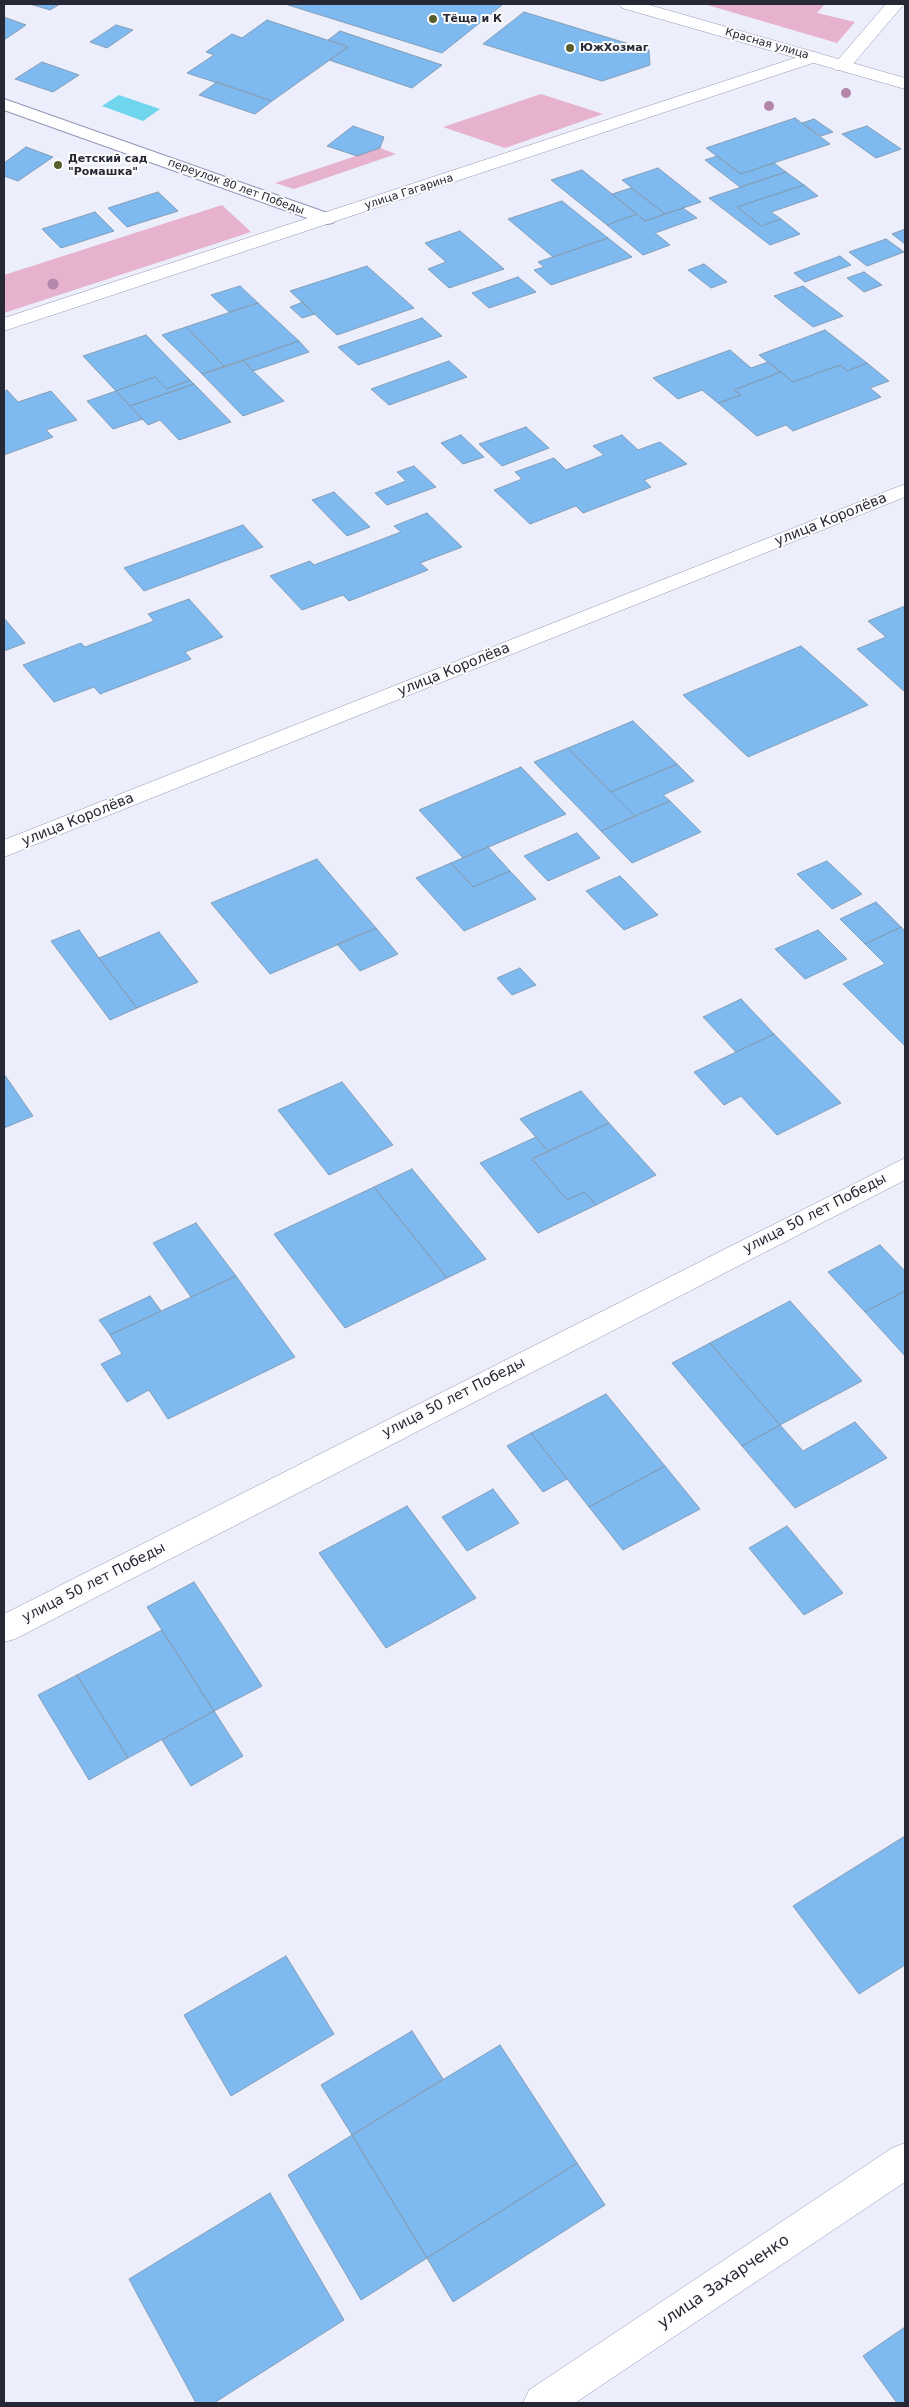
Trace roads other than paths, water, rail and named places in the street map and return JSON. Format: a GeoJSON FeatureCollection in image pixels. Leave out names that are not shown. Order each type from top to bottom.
{"type":"FeatureCollection","features":[{"type":"Feature","properties":{"kind":"street","name":"Красная улица"},"geometry":{"type":"LineString","coordinates":[[628,4],[905,84]]}},
{"type":"Feature","properties":{"kind":"street"},"geometry":{"type":"LineString","coordinates":[[842,66],[895,4]]}},
{"type":"Feature","properties":{"kind":"street","name":"улица Гагарина"},"geometry":{"type":"LineString","coordinates":[[4,325],[813,57]]}},
{"type":"Feature","properties":{"kind":"street","name":"улица Королёва"},"geometry":{"type":"LineString","coordinates":[[4,850],[905,490]]}},
{"type":"Feature","properties":{"kind":"street","name":"улица 50 лет Победы"},"geometry":{"type":"LineString","coordinates":[[4,1629],[905,1168]]}},
{"type":"Feature","properties":{"kind":"street","name":"улица Захарченко"},"geometry":{"type":"LineString","coordinates":[[542,2403],[905,2161]]}},
{"type":"Feature","properties":{"kind":"lane","name":"переулок 80 лет Победы"},"geometry":{"type":"LineString","coordinates":[[4,104],[327,219]]}},
{"type":"Feature","properties":{"kind":"water"},"geometry":{"type":"Polygon","coordinates":[[[119,95],[160,109],[143,121],[102,106],[119,95]]]}},
{"type":"Feature","properties":{"kind":"place","name":"Тёща и К"},"geometry":{"type":"Point","coordinates":[433,19]}},
{"type":"Feature","properties":{"kind":"place","name":"ЮжХозмаг"},"geometry":{"type":"Point","coordinates":[570,48]}},
{"type":"Feature","properties":{"kind":"place","name":"Детский сад \"Ромашка\""},"geometry":{"type":"Point","coordinates":[58,165]}}]}
